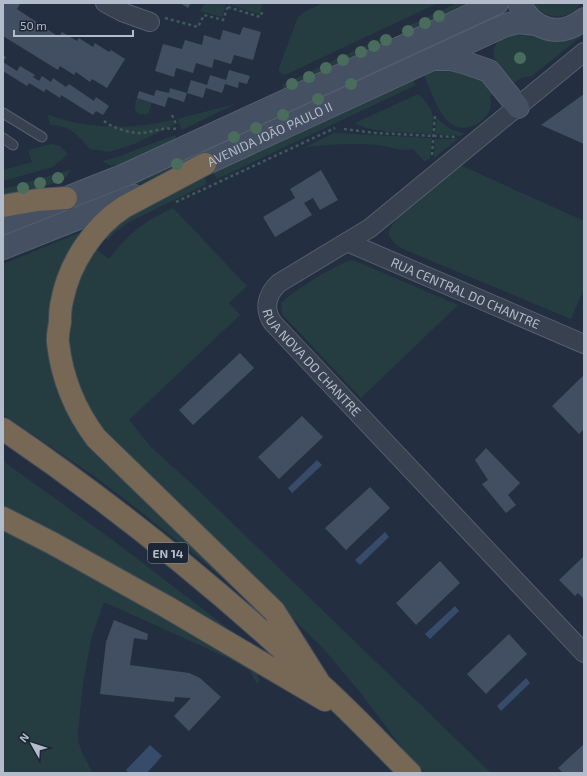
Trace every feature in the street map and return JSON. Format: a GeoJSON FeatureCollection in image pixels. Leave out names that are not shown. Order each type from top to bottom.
{"type":"FeatureCollection","features":[{"type":"Feature","properties":{"kind":"highway"},"geometry":{"type":"LineString","coordinates":[[204,164],[124,206],[112,214],[92,236],[74,266],[67,282],[62,301],[58,341],[62,366],[76,407],[96,438],[274,611],[323,692]]}},
{"type":"Feature","properties":{"kind":"highway"},"geometry":{"type":"LineString","coordinates":[[3,206],[37,200],[66,198]]}},
{"type":"Feature","properties":{"kind":"highway","name":"EN 14"},"geometry":{"type":"LineString","coordinates":[[3,430],[92,494],[173,557],[230,604],[410,773]]}},
{"type":"Feature","properties":{"kind":"highway","name":"EN 14"},"geometry":{"type":"LineString","coordinates":[[3,441],[127,531],[323,692],[398,773]]}},
{"type":"Feature","properties":{"kind":"highway"},"geometry":{"type":"LineString","coordinates":[[3,518],[52,543],[323,692]]}},
{"type":"Feature","properties":{"kind":"main road","name":"AVENIDA JOÃO PAULO II"},"geometry":{"type":"LineString","coordinates":[[3,223],[125,175],[195,144],[498,3]]}},
{"type":"Feature","properties":{"kind":"main road"},"geometry":{"type":"LineString","coordinates":[[519,3],[526,15],[536,24]]}},
{"type":"Feature","properties":{"kind":"main road","name":"AVENIDA JOÃO PAULO II"},"geometry":{"type":"LineString","coordinates":[[3,248],[135,195],[506,25],[518,22],[536,24],[549,29],[563,29],[576,25],[584,19]]}},
{"type":"Feature","properties":{"kind":"main road"},"geometry":{"type":"LineString","coordinates":[[489,72],[488,55],[490,42],[495,30]]}},
{"type":"Feature","properties":{"kind":"main road"},"geometry":{"type":"LineString","coordinates":[[433,59],[466,63],[489,72],[518,107]]}},
{"type":"Feature","properties":{"kind":"street"},"geometry":{"type":"LineString","coordinates":[[105,3],[122,12],[156,19]]}},
{"type":"Feature","properties":{"kind":"street","name":"RUA NOVA DO CHANTRE"},"geometry":{"type":"LineString","coordinates":[[584,52],[379,221],[348,242],[279,283],[274,287],[267,303],[270,320],[584,653]]}},
{"type":"Feature","properties":{"kind":"street","name":"RUA CENTRAL DO CHANTRE"},"geometry":{"type":"LineString","coordinates":[[348,242],[584,344]]}},
{"type":"Feature","properties":{"kind":"lane"},"geometry":{"type":"LineString","coordinates":[[3,113],[42,137]]}},
{"type":"Feature","properties":{"kind":"lane"},"geometry":{"type":"LineString","coordinates":[[3,138],[13,145]]}},
{"type":"Feature","properties":{"kind":"path"},"geometry":{"type":"LineString","coordinates":[[156,19],[198,27],[204,15],[223,20],[229,3]]}},
{"type":"Feature","properties":{"kind":"path"},"geometry":{"type":"LineString","coordinates":[[228,7],[260,17],[263,10]]}},
{"type":"Feature","properties":{"kind":"path"},"geometry":{"type":"LineString","coordinates":[[172,115],[176,124]]}},
{"type":"Feature","properties":{"kind":"path"},"geometry":{"type":"LineString","coordinates":[[432,158],[435,115]]}},
{"type":"Feature","properties":{"kind":"path"},"geometry":{"type":"LineString","coordinates":[[104,121],[116,128],[140,133],[170,128],[177,130]]}},
{"type":"Feature","properties":{"kind":"path"},"geometry":{"type":"LineString","coordinates":[[173,204],[335,128]]}},
{"type":"Feature","properties":{"kind":"path"},"geometry":{"type":"LineString","coordinates":[[344,129],[376,133],[460,138]]}},
{"type":"Feature","properties":{"kind":"green space"},"geometry":{"type":"Polygon","coordinates":[[[205,3],[226,3],[222,17],[200,11],[205,3]]]}},
{"type":"Feature","properties":{"kind":"green space"},"geometry":{"type":"Polygon","coordinates":[[[232,3],[263,3],[259,14],[231,5],[232,3]]]}},
{"type":"Feature","properties":{"kind":"green space"},"geometry":{"type":"Polygon","coordinates":[[[323,3],[438,3],[283,75],[279,71],[279,68],[298,17],[304,12],[323,3]]]}},
{"type":"Feature","properties":{"kind":"green space"},"geometry":{"type":"Polygon","coordinates":[[[457,3],[476,3],[407,35],[404,28],[457,3]]]}},
{"type":"Feature","properties":{"kind":"green space"},"geometry":{"type":"Polygon","coordinates":[[[532,3],[581,3],[570,13],[563,16],[556,16],[543,13],[532,3]]]}},
{"type":"Feature","properties":{"kind":"green space"},"geometry":{"type":"Polygon","coordinates":[[[507,10],[510,10],[509,15],[416,57],[414,52],[507,10]]]}},
{"type":"Feature","properties":{"kind":"green space"},"geometry":{"type":"Polygon","coordinates":[[[510,33],[529,33],[540,38],[555,41],[566,40],[584,34],[532,76],[521,78],[515,82],[501,69],[497,63],[494,53],[496,44],[504,36],[510,33]]]}},
{"type":"Feature","properties":{"kind":"green space"},"geometry":{"type":"Polygon","coordinates":[[[390,34],[393,41],[285,92],[282,85],[390,34]]]}},
{"type":"Feature","properties":{"kind":"green space"},"geometry":{"type":"Polygon","coordinates":[[[403,58],[405,62],[207,153],[205,148],[403,58]]]}},
{"type":"Feature","properties":{"kind":"green space"},"geometry":{"type":"Polygon","coordinates":[[[441,67],[476,72],[495,94],[490,96],[491,104],[489,111],[480,122],[465,128],[458,127],[451,124],[442,114],[423,73],[441,67]]]}},
{"type":"Feature","properties":{"kind":"green space"},"geometry":{"type":"Polygon","coordinates":[[[412,78],[416,85],[217,179],[213,172],[412,78]]]}},
{"type":"Feature","properties":{"kind":"green space"},"geometry":{"type":"Polygon","coordinates":[[[418,94],[432,111],[432,134],[382,131],[363,127],[355,123],[418,94]]]}},
{"type":"Feature","properties":{"kind":"green space"},"geometry":{"type":"Polygon","coordinates":[[[137,98],[152,103],[148,114],[137,113],[135,106],[137,98]]]}},
{"type":"Feature","properties":{"kind":"green space"},"geometry":{"type":"Polygon","coordinates":[[[235,104],[182,130],[177,119],[235,104]]]}},
{"type":"Feature","properties":{"kind":"green space"},"geometry":{"type":"Polygon","coordinates":[[[48,115],[63,120],[94,125],[125,127],[172,120],[174,125],[134,144],[110,152],[90,149],[77,135],[68,129],[62,126],[50,125],[48,115]]]}},
{"type":"Feature","properties":{"kind":"green space"},"geometry":{"type":"Polygon","coordinates":[[[437,118],[450,128],[465,133],[461,136],[435,134],[437,118]]]}},
{"type":"Feature","properties":{"kind":"green space"},"geometry":{"type":"Polygon","coordinates":[[[334,133],[432,138],[430,158],[425,162],[413,149],[400,149],[377,145],[340,144],[303,148],[334,133]]]}},
{"type":"Feature","properties":{"kind":"green space"},"geometry":{"type":"Polygon","coordinates":[[[175,135],[178,142],[121,165],[110,165],[102,161],[117,157],[175,135]]]}},
{"type":"Feature","properties":{"kind":"green space"},"geometry":{"type":"Polygon","coordinates":[[[435,139],[458,139],[434,158],[435,139]]]}},
{"type":"Feature","properties":{"kind":"green space"},"geometry":{"type":"Polygon","coordinates":[[[52,144],[60,146],[68,154],[53,167],[3,181],[3,170],[32,162],[28,150],[52,144]]]}},
{"type":"Feature","properties":{"kind":"green space"},"geometry":{"type":"Polygon","coordinates":[[[192,154],[194,159],[139,184],[3,238],[3,233],[192,154]]]}},
{"type":"Feature","properties":{"kind":"green space"},"geometry":{"type":"Polygon","coordinates":[[[460,165],[584,221],[584,289],[571,319],[403,249],[392,240],[389,233],[398,218],[460,165]]]}},
{"type":"Feature","properties":{"kind":"green space"},"geometry":{"type":"Polygon","coordinates":[[[70,170],[62,181],[3,198],[3,189],[70,170]]]}},
{"type":"Feature","properties":{"kind":"green space"},"geometry":{"type":"Polygon","coordinates":[[[204,176],[207,184],[129,222],[114,233],[108,240],[102,235],[116,222],[204,176]]]}},
{"type":"Feature","properties":{"kind":"green space"},"geometry":{"type":"Polygon","coordinates":[[[173,208],[247,286],[229,303],[240,315],[129,420],[151,447],[195,487],[491,773],[426,773],[405,752],[363,696],[322,647],[104,435],[90,416],[67,351],[69,303],[93,247],[109,259],[123,242],[137,229],[153,218],[173,208]]]}},
{"type":"Feature","properties":{"kind":"green space"},"geometry":{"type":"Polygon","coordinates":[[[79,233],[81,239],[60,387],[251,603],[204,562],[136,508],[94,476],[3,414],[3,264],[79,233]]]}},
{"type":"Feature","properties":{"kind":"green space"},"geometry":{"type":"Polygon","coordinates":[[[353,260],[458,305],[361,398],[282,314],[281,304],[315,279],[338,266],[353,260]]]}},
{"type":"Feature","properties":{"kind":"green space"},"geometry":{"type":"Polygon","coordinates":[[[3,461],[114,541],[243,640],[3,510],[3,461]]]}},
{"type":"Feature","properties":{"kind":"green space"},"geometry":{"type":"Polygon","coordinates":[[[3,526],[253,667],[259,682],[257,684],[250,671],[228,658],[104,602],[91,639],[83,684],[78,731],[78,741],[83,755],[93,773],[3,773],[3,526]]]}},
{"type":"Feature","properties":{"kind":"water"},"geometry":{"type":"Polygon","coordinates":[[[317,460],[322,465],[292,493],[288,488],[317,460]]]}},
{"type":"Feature","properties":{"kind":"water"},"geometry":{"type":"Polygon","coordinates":[[[385,532],[389,537],[360,565],[355,560],[385,532]]]}},
{"type":"Feature","properties":{"kind":"water"},"geometry":{"type":"Polygon","coordinates":[[[455,606],[459,611],[430,639],[425,634],[455,606]]]}},
{"type":"Feature","properties":{"kind":"water"},"geometry":{"type":"Polygon","coordinates":[[[526,678],[530,683],[501,711],[497,706],[526,678]]]}},
{"type":"Feature","properties":{"kind":"water"},"geometry":{"type":"Polygon","coordinates":[[[150,745],[162,756],[147,773],[129,773],[126,770],[150,745]]]}},
{"type":"Feature","properties":{"kind":"building"},"geometry":{"type":"Polygon","coordinates":[[[3,3],[20,4],[17,9],[59,37],[62,32],[77,41],[79,38],[93,47],[95,43],[109,52],[111,50],[125,59],[107,88],[92,79],[90,82],[76,72],[74,75],[60,66],[58,70],[3,36],[3,3]]]}},
{"type":"Feature","properties":{"kind":"building"},"geometry":{"type":"Polygon","coordinates":[[[180,3],[191,3],[188,8],[180,3]]]}},
{"type":"Feature","properties":{"kind":"building"},"geometry":{"type":"Polygon","coordinates":[[[243,27],[261,32],[253,60],[234,55],[231,64],[214,59],[212,68],[196,63],[193,73],[176,68],[174,77],[155,71],[163,44],[182,49],[185,40],[202,45],[204,35],[220,40],[223,30],[240,35],[243,27]]]}},
{"type":"Feature","properties":{"kind":"building"},"geometry":{"type":"Polygon","coordinates":[[[3,55],[6,57],[3,62],[3,55]]]}},
{"type":"Feature","properties":{"kind":"building"},"geometry":{"type":"Polygon","coordinates":[[[3,62],[17,71],[20,66],[35,75],[33,77],[39,81],[42,76],[51,82],[53,78],[66,87],[69,84],[94,101],[96,97],[109,106],[103,115],[96,111],[93,115],[61,95],[60,98],[46,89],[44,92],[29,83],[27,86],[3,71],[3,62]]]}},
{"type":"Feature","properties":{"kind":"building"},"geometry":{"type":"Polygon","coordinates":[[[229,70],[250,76],[247,84],[239,82],[238,88],[225,84],[222,93],[206,88],[203,98],[187,93],[191,80],[207,85],[210,75],[226,80],[229,70]]]}},
{"type":"Feature","properties":{"kind":"building"},"geometry":{"type":"Polygon","coordinates":[[[170,88],[187,93],[184,102],[168,97],[165,107],[137,98],[139,91],[154,96],[156,90],[169,93],[170,88]]]}},
{"type":"Feature","properties":{"kind":"building"},"geometry":{"type":"Polygon","coordinates":[[[584,94],[584,144],[541,125],[584,94]]]}},
{"type":"Feature","properties":{"kind":"building"},"geometry":{"type":"Polygon","coordinates":[[[321,170],[338,200],[320,210],[313,198],[304,203],[312,215],[275,237],[263,217],[295,198],[290,189],[321,170]]]}},
{"type":"Feature","properties":{"kind":"building"},"geometry":{"type":"Polygon","coordinates":[[[240,353],[254,368],[193,425],[179,410],[240,353]]]}},
{"type":"Feature","properties":{"kind":"building"},"geometry":{"type":"Polygon","coordinates":[[[584,375],[584,429],[579,434],[552,406],[584,375]]]}},
{"type":"Feature","properties":{"kind":"building"},"geometry":{"type":"Polygon","coordinates":[[[302,416],[323,437],[279,479],[258,457],[302,416]]]}},
{"type":"Feature","properties":{"kind":"building"},"geometry":{"type":"Polygon","coordinates":[[[486,448],[520,483],[508,495],[516,505],[506,513],[482,484],[488,480],[475,460],[486,448]]]}},
{"type":"Feature","properties":{"kind":"building"},"geometry":{"type":"Polygon","coordinates":[[[370,487],[390,508],[346,550],[325,528],[370,487]]]}},
{"type":"Feature","properties":{"kind":"building"},"geometry":{"type":"Polygon","coordinates":[[[584,556],[584,599],[578,593],[575,596],[559,580],[584,556]]]}},
{"type":"Feature","properties":{"kind":"building"},"geometry":{"type":"Polygon","coordinates":[[[440,561],[460,583],[416,625],[396,603],[440,561]]]}},
{"type":"Feature","properties":{"kind":"building"},"geometry":{"type":"Polygon","coordinates":[[[114,620],[148,634],[147,640],[134,638],[130,665],[189,673],[200,678],[221,697],[189,731],[174,716],[191,698],[175,697],[174,702],[100,694],[106,642],[114,620]]]}},
{"type":"Feature","properties":{"kind":"building"},"geometry":{"type":"Polygon","coordinates":[[[509,634],[527,654],[486,694],[467,674],[509,634]]]}},
{"type":"Feature","properties":{"kind":"building"},"geometry":{"type":"Polygon","coordinates":[[[584,744],[584,772],[563,773],[558,768],[584,744]]]}}]}
